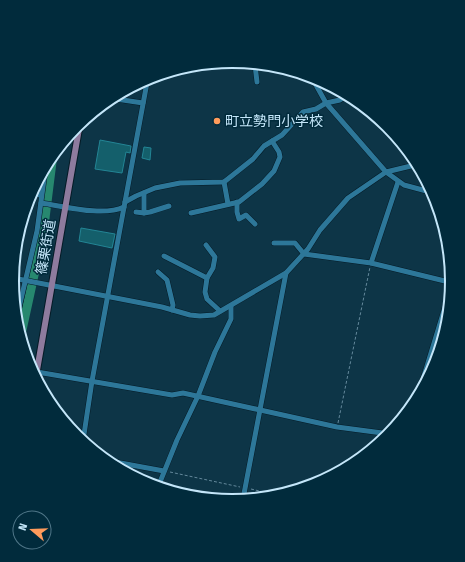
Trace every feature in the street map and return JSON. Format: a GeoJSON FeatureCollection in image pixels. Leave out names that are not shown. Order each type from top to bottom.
{"type":"FeatureCollection","features":[{"type":"Feature","properties":{"kind":"main road","name":"篠栗街道"},"geometry":{"type":"LineString","coordinates":[[37,367],[78,134]]}},
{"type":"Feature","properties":{"kind":"street"},"geometry":{"type":"LineString","coordinates":[[255,69],[257,82]]}},
{"type":"Feature","properties":{"kind":"street"},"geometry":{"type":"LineString","coordinates":[[316,85],[326,103],[386,172],[404,185],[426,191]]}},
{"type":"Feature","properties":{"kind":"street"},"geometry":{"type":"LineString","coordinates":[[84,434],[92,381],[109,297],[124,205],[146,86]]}},
{"type":"Feature","properties":{"kind":"street"},"geometry":{"type":"LineString","coordinates":[[40,203],[99,212],[116,211],[144,193],[155,188],[180,183],[224,182],[253,159],[264,146],[282,136],[303,112],[316,109],[326,103],[343,98]]}},
{"type":"Feature","properties":{"kind":"street"},"geometry":{"type":"LineString","coordinates":[[120,100],[143,103]]}},
{"type":"Feature","properties":{"kind":"street"},"geometry":{"type":"LineString","coordinates":[[191,214],[237,202],[262,184],[274,171],[280,157],[279,152],[272,141]]}},
{"type":"Feature","properties":{"kind":"street"},"geometry":{"type":"LineString","coordinates":[[19,279],[200,316],[214,315],[286,273],[304,254],[320,230],[348,198],[386,172],[412,166]]}},
{"type":"Feature","properties":{"kind":"street"},"geometry":{"type":"LineString","coordinates":[[224,182],[228,204]]}},
{"type":"Feature","properties":{"kind":"street"},"geometry":{"type":"LineString","coordinates":[[371,263],[398,182]]}},
{"type":"Feature","properties":{"kind":"street"},"geometry":{"type":"LineString","coordinates":[[20,303],[37,231],[43,183]]}},
{"type":"Feature","properties":{"kind":"street"},"geometry":{"type":"LineString","coordinates":[[144,193],[144,213]]}},
{"type":"Feature","properties":{"kind":"street"},"geometry":{"type":"LineString","coordinates":[[237,202],[239,219],[246,215],[255,224]]}},
{"type":"Feature","properties":{"kind":"street"},"geometry":{"type":"LineString","coordinates":[[136,212],[150,212],[169,206]]}},
{"type":"Feature","properties":{"kind":"street"},"geometry":{"type":"LineString","coordinates":[[274,243],[295,244],[304,254],[371,263],[446,280]]}},
{"type":"Feature","properties":{"kind":"street"},"geometry":{"type":"LineString","coordinates":[[206,246],[215,257],[213,268],[207,278],[205,292],[207,299],[220,311]]}},
{"type":"Feature","properties":{"kind":"street"},"geometry":{"type":"LineString","coordinates":[[164,256],[207,278]]}},
{"type":"Feature","properties":{"kind":"street"},"geometry":{"type":"LineString","coordinates":[[158,272],[167,280],[173,306],[172,310]]}},
{"type":"Feature","properties":{"kind":"street"},"geometry":{"type":"LineString","coordinates":[[244,494],[286,273]]}},
{"type":"Feature","properties":{"kind":"street"},"geometry":{"type":"LineString","coordinates":[[160,481],[177,440],[198,396],[215,352],[231,319],[231,306]]}},
{"type":"Feature","properties":{"kind":"street"},"geometry":{"type":"LineString","coordinates":[[425,373],[443,313]]}},
{"type":"Feature","properties":{"kind":"street"},"geometry":{"type":"LineString","coordinates":[[41,375],[92,381],[172,395],[183,393],[337,427],[382,433]]}},
{"type":"Feature","properties":{"kind":"street"},"geometry":{"type":"LineString","coordinates":[[121,463],[164,471]]}},
{"type":"Feature","properties":{"kind":"path"},"geometry":{"type":"LineString","coordinates":[[337,427],[371,263]]}},
{"type":"Feature","properties":{"kind":"path"},"geometry":{"type":"LineString","coordinates":[[164,471],[264,492]]}},
{"type":"Feature","properties":{"kind":"building"},"geometry":{"type":"Polygon","coordinates":[[[100,140],[131,146],[130,153],[126,152],[122,173],[95,169],[100,140]]]}},
{"type":"Feature","properties":{"kind":"building"},"geometry":{"type":"Polygon","coordinates":[[[144,147],[151,148],[150,160],[142,158],[144,147]]]}},
{"type":"Feature","properties":{"kind":"building"},"geometry":{"type":"Polygon","coordinates":[[[81,228],[115,234],[112,248],[79,241],[81,228]]]}},
{"type":"Feature","properties":{"kind":"waterway"},"geometry":{"type":"LineString","coordinates":[[23,324],[43,234],[51,169]]}},
{"type":"Feature","properties":{"kind":"place","name":"町立勢門小学校"},"geometry":{"type":"Point","coordinates":[217,121]}}]}
